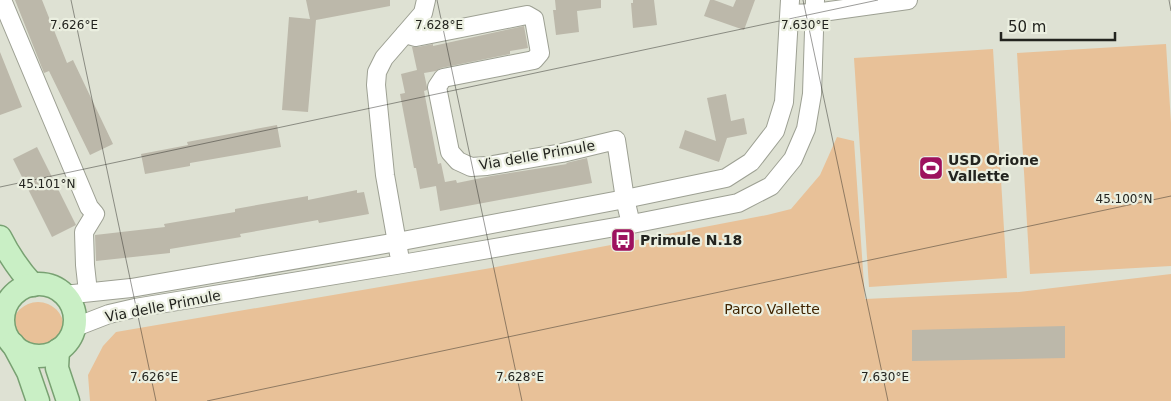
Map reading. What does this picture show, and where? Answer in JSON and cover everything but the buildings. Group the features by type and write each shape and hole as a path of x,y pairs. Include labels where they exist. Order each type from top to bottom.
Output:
{"main road":[{"path":"0,237 16,265 33,285"},
{"path":"13,344 22,351 32,355 44,355 64,346 73,328 74,313 69,301 61,292 41,284 26,286 16,292 2,308 6,335 28,372 38,401"},
{"path":"58,350 57,368 68,401"}],"street":[{"path":"2,0 88,207 95,214 84,232 88,292"},
{"path":"402,264 386,174 376,85 377,72 384,58 423,13 426,0"},
{"path":"790,7 908,0"},
{"name":"Via delle Primule","path":"64,295 131,288 397,242 726,178 751,162 774,131 784,102 790,7"},
{"name":"Via delle Primule","path":"73,328 109,314 135,308 402,264 631,224 738,203 771,186 793,159 806,129 812,94 815,7"},
{"name":"Via delle Primule","path":"405,34 416,37 527,15 534,19 540,53 534,60 443,78 437,87 450,152 458,161 471,167 487,166 562,153 616,140 625,199"},
{"path":"625,199 631,224"}],"green space":[{"path":"1166,44 1171,123 1171,266 1030,274 1017,53"},
{"name":"USD Orione Vallette","path":"993,49 1007,278 869,287 854,58"},
{"name":"Parco Vallette","path":"837,137 854,141 865,299 1019,292 1171,274 1171,401 90,401 88,375 103,346 116,332 491,268 791,209 820,175"},
{"path":"38,302 52,306 60,314 64,328 60,342 52,350 38,354 24,350 16,342 12,328 16,314 24,306"}],"place":[{"name":"USD Orione Vallette","path":"931,168"},
{"name":"Primule N.18","path":"623,240"}]}
